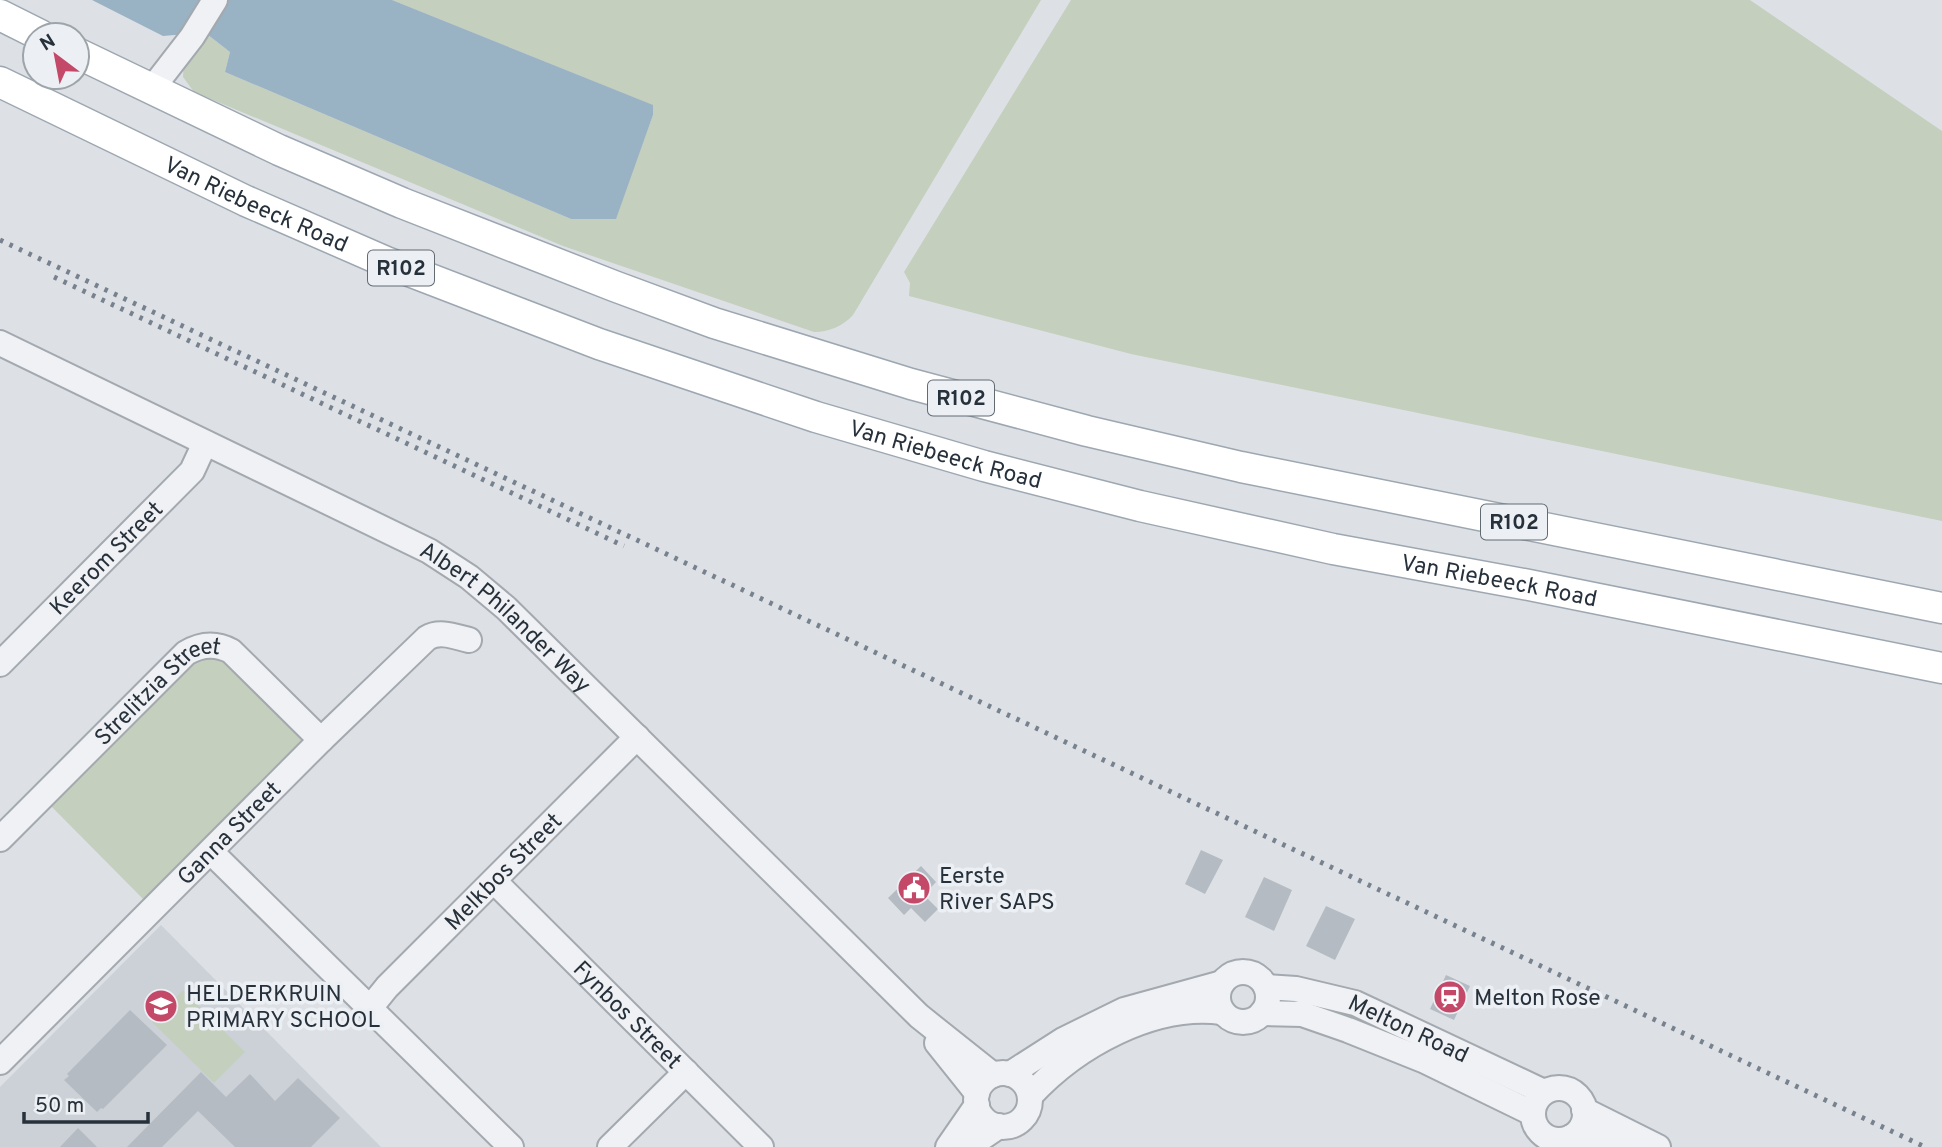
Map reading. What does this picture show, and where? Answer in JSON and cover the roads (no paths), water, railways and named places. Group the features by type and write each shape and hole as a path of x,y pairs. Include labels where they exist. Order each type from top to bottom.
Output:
{"main road":[{"path":"0,15 21,26"},
{"name":"R102","path":"91,60 279,150 402,203 714,323 911,384 1087,431 1241,467 1942,608"},
{"name":"Van Riebeeck Road","path":"0,82 246,201 386,262 611,349 816,418 1140,506 1269,535 1942,668"}],"street":[{"path":"151,90 192,37 215,0"},
{"name":"Albert Philander Way","path":"0,343 418,545 451,564 506,608 989,1087"},
{"name":"Keerom Street","path":"5,650 192,471 205,443"},
{"name":"Ganna Street","path":"0,1062 321,740 432,635 441,634 470,640"},
{"name":"Strelitzia Street","path":"0,839 187,653 202,646 217,646 231,651 321,740"},
{"name":"Melkbos Street","path":"370,1008 387,987 637,737"},
{"path":"211,852 511,1147"},
{"name":"Fynbos Street","path":"494,881 761,1147"},
{"path":"1241,972 1256,976 1266,987 1267,1005 1262,1013 1250,1021 1235,1021 1223,1012 1217,998 1222,983 1227,977 1241,972"},
{"path":"948,1147 989,1087 1063,1040 1124,1010 1222,983"},
{"name":"Melton Road","path":"1266,987 1296,989 1355,1003 1538,1102"},
{"path":"1030,1096 1050,1075 1113,1034 1170,1015 1197,1010 1223,1012"},
{"name":"Melton Road","path":"1262,1013 1302,1014 1538,1102"},
{"path":"610,1147 686,1072"},
{"path":"1023,1082 1030,1096 1029,1107 1020,1121 999,1126 985,1119 989,1087 1023,1082"},
{"path":"1571,1137 1582,1126 1584,1110 1579,1098 1571,1091 1555,1088 1538,1102 1534,1124 1545,1136 1555,1140 1591,1137 1638,1147"},
{"path":"1584,1110 1658,1147"},
{"path":"968,1147 999,1126"}],"water":[{"path":"92,0 206,0 186,34 163,36"},
{"path":"222,0 392,0 653,105 653,115 616,219 571,219 225,72 230,52 203,31"}],"railway":[{"path":"0,240 1925,1147"},
{"path":"54,277 624,546"}],"place":[{"name":"Eerste River SAPS","path":"914,888"},
{"name":"Melton Rose","path":"1450,997"},
{"name":"HELDERKRUIN PRIMARY SCHOOL","path":"161,1006"}]}
